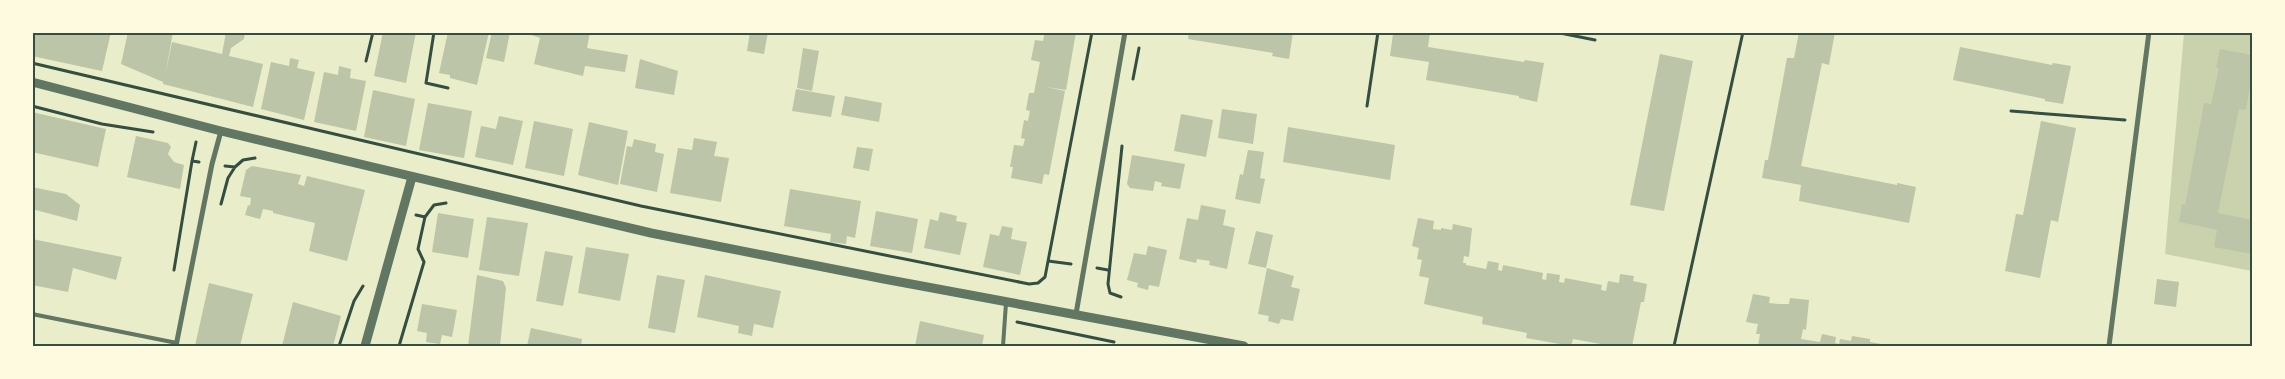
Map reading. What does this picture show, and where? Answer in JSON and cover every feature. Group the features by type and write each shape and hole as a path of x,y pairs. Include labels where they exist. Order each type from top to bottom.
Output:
{"street":[{"path":"1076,314 1125,32"},
{"path":"2108,346 2149,32"},
{"path":"32,82 221,131 651,233 884,279 1006,300 1244,346"},
{"path":"177,345 212,164 221,131"},
{"path":"365,346 412,177"}],"lane":[{"path":"1002,346 1006,300"},
{"path":"32,314 177,345"}],"path":[{"path":"366,62 372,32"},
{"path":"434,32 426,83 448,88"},
{"path":"32,63 641,206 1029,284 1038,283 1044,277 1092,32"},
{"path":"1367,106 1378,32"},
{"path":"1556,32 1596,40"},
{"path":"1674,346 1743,32"},
{"path":"1132,84 1140,41"},
{"path":"2010,111 2137,121"},
{"path":"1121,297 1110,293 1108,284 1122,142"},
{"path":"174,274 192,161"}],"green space":[{"path":"2184,33 2252,33 2252,271 2165,254"}],"building":[{"path":"32,32 111,32 102,71 32,56"},
{"path":"128,32 173,32 165,76 172,42 222,54 226,32 245,32 244,39 231,48 229,56 263,64 253,107 163,84 163,82 121,64"},
{"path":"383,32 416,32 406,83 374,76"},
{"path":"448,32 489,32 477,85 439,73"},
{"path":"492,32 510,32 504,62 486,58"},
{"path":"523,32 590,32 587,48 628,55 625,72 585,66 583,76 534,64 540,38"},
{"path":"750,32 768,32 764,54 747,51"},
{"path":"1045,32 1076,32 1066,90 1046,87 1065,91 1049,175 1044,174 1042,184 1011,178 1013,167 1010,167 1014,145 1023,146 1025,139 1021,138 1024,120 1028,121 1030,111 1026,110 1029,93 1034,93 1040,62 1031,60 1035,40 1043,41"},
{"path":"1189,32 1293,32 1289,59 1272,56 1273,53 1188,39"},
{"path":"1397,32 1430,32 1428,47 1524,62 1525,60 1544,63 1537,102 1519,98 1519,96 1426,80 1429,62 1390,56 1393,34 1397,35"},
{"path":"1799,32 1835,32 1829,65 1822,63 1801,166 1916,187 1909,223 1799,201 1801,185 1762,178 1765,160 1768,160 1787,58 1794,58"},
{"path":"1960,47 2052,65 2053,63 2071,66 2063,104 1953,80"},
{"path":"803,48 819,51 812,91 797,88"},
{"path":"2220,49 2252,55 2252,74 2246,110 2239,109 2218,213 2252,220 2252,254 2214,247 2217,230 2179,222 2182,204 2185,205 2204,103 2211,104 2219,68 2216,68"},
{"path":"1660,54 1693,61 1664,211 1630,205"},
{"path":"290,58 299,60 297,68 315,72 304,120 261,109 271,62 289,66"},
{"path":"640,59 678,71 674,95 635,88"},
{"path":"339,66 351,69 350,78 366,81 356,131 314,122 324,72 338,75"},
{"path":"796,89 835,96 831,117 792,111"},
{"path":"373,90 415,99 406,146 364,137"},
{"path":"845,96 882,103 879,122 841,115"},
{"path":"428,103 472,111 464,158 419,150"},
{"path":"1222,109 1257,114 1253,144 1218,138"},
{"path":"32,112 106,129 98,167 32,152"},
{"path":"1181,114 1213,120 1206,157 1174,151"},
{"path":"499,116 523,121 513,165 475,157 481,126 496,129"},
{"path":"534,121 573,129 564,176 525,168"},
{"path":"2041,121 2076,128 2058,222 2051,220 2040,278 2005,271 2016,214 2023,215"},
{"path":"589,122 628,131 618,185 578,175"},
{"path":"1288,127 1395,145 1390,180 1283,162"},
{"path":"136,136 168,143 171,147 168,154 174,162 184,165 180,189 127,177"},
{"path":"694,138 717,142 714,156 729,158 721,202 670,193 678,148 692,150"},
{"path":"634,139 656,144 655,152 664,154 657,192 620,184 627,146 632,147"},
{"path":"857,147 873,149 869,171 853,168"},
{"path":"1248,150 1264,152 1260,178 1265,179 1260,204 1235,199 1240,174 1243,175"},
{"path":"1132,155 1185,164 1180,189 1161,186 1162,183 1155,181 1153,191 1130,188 1127,184"},
{"path":"252,166 301,175 298,184 304,186 307,176 365,190 347,261 309,251 315,223 263,209 260,219 245,215 248,205 250,206 251,198 240,196 246,170"},
{"path":"32,187 66,194 80,205 77,221 32,209"},
{"path":"790,189 861,201 855,238 847,236 846,244 830,242 831,234 784,226"},
{"path":"1201,205 1226,210 1223,225 1235,228 1227,269 1209,265 1210,261 1197,259 1196,263 1179,259 1187,218 1198,220"},
{"path":"876,211 918,219 912,253 870,246"},
{"path":"940,212 957,216 956,221 967,223 960,255 924,248 930,219 938,221"},
{"path":"438,213 474,219 468,258 432,252"},
{"path":"487,217 528,223 519,276 479,270"},
{"path":"1418,218 1434,221 1433,229 1452,230 1453,224 1472,228 1469,257 1464,256 1463,263 1466,263 1466,265 1486,269 1488,261 1499,263 1498,270 1502,271 1503,265 1543,273 1542,279 1546,280 1547,273 1560,275 1559,282 1564,283 1565,278 1602,285 1601,290 1606,291 1608,281 1619,283 1620,274 1634,276 1633,281 1647,284 1644,302 1641,302 1632,346 1612,346 1573,339 1571,346 1526,338 1527,333 1482,324 1483,317 1424,304 1429,278 1419,276 1422,260 1417,259 1419,248 1412,246"},
{"path":"1002,226 1013,228 1011,239 1027,242 1020,275 983,267 990,234 999,236"},
{"path":"1256,231 1273,235 1266,268 1248,264"},
{"path":"32,239 122,257 116,280 73,268 68,292 32,285"},
{"path":"1148,246 1167,250 1159,287 1149,285 1148,290 1137,287 1138,283 1127,280 1134,253 1146,255"},
{"path":"586,247 629,254 620,301 578,293"},
{"path":"545,251 573,256 563,306 536,301"},
{"path":"1267,268 1294,276 1291,287 1300,289 1293,321 1281,319 1279,324 1268,321 1269,316 1258,314"},
{"path":"477,275 503,281 506,288 500,346 468,346"},
{"path":"657,275 685,280 675,333 648,328"},
{"path":"705,275 781,291 773,328 754,324 752,336 738,333 739,326 697,317"},
{"path":"2157,279 2179,282 2176,307 2154,304"},
{"path":"209,283 253,294 240,346 195,346"},
{"path":"1753,294 1770,297 1769,303 1789,304 1790,298 1809,300 1806,330 1803,329 1801,339 1820,342 1822,334 1836,337 1835,343 1839,344 1840,339 1851,341 1852,336 1870,339 1870,342 1881,344 1880,346 1758,346 1760,334 1756,334 1758,324 1746,322"},
{"path":"293,302 341,316 333,346 282,346"},
{"path":"422,304 457,310 452,337 442,335 440,344 426,342 427,333 417,331"},
{"path":"920,321 984,335 982,346 915,346"},
{"path":"531,328 582,339 581,346 527,346"}]}
